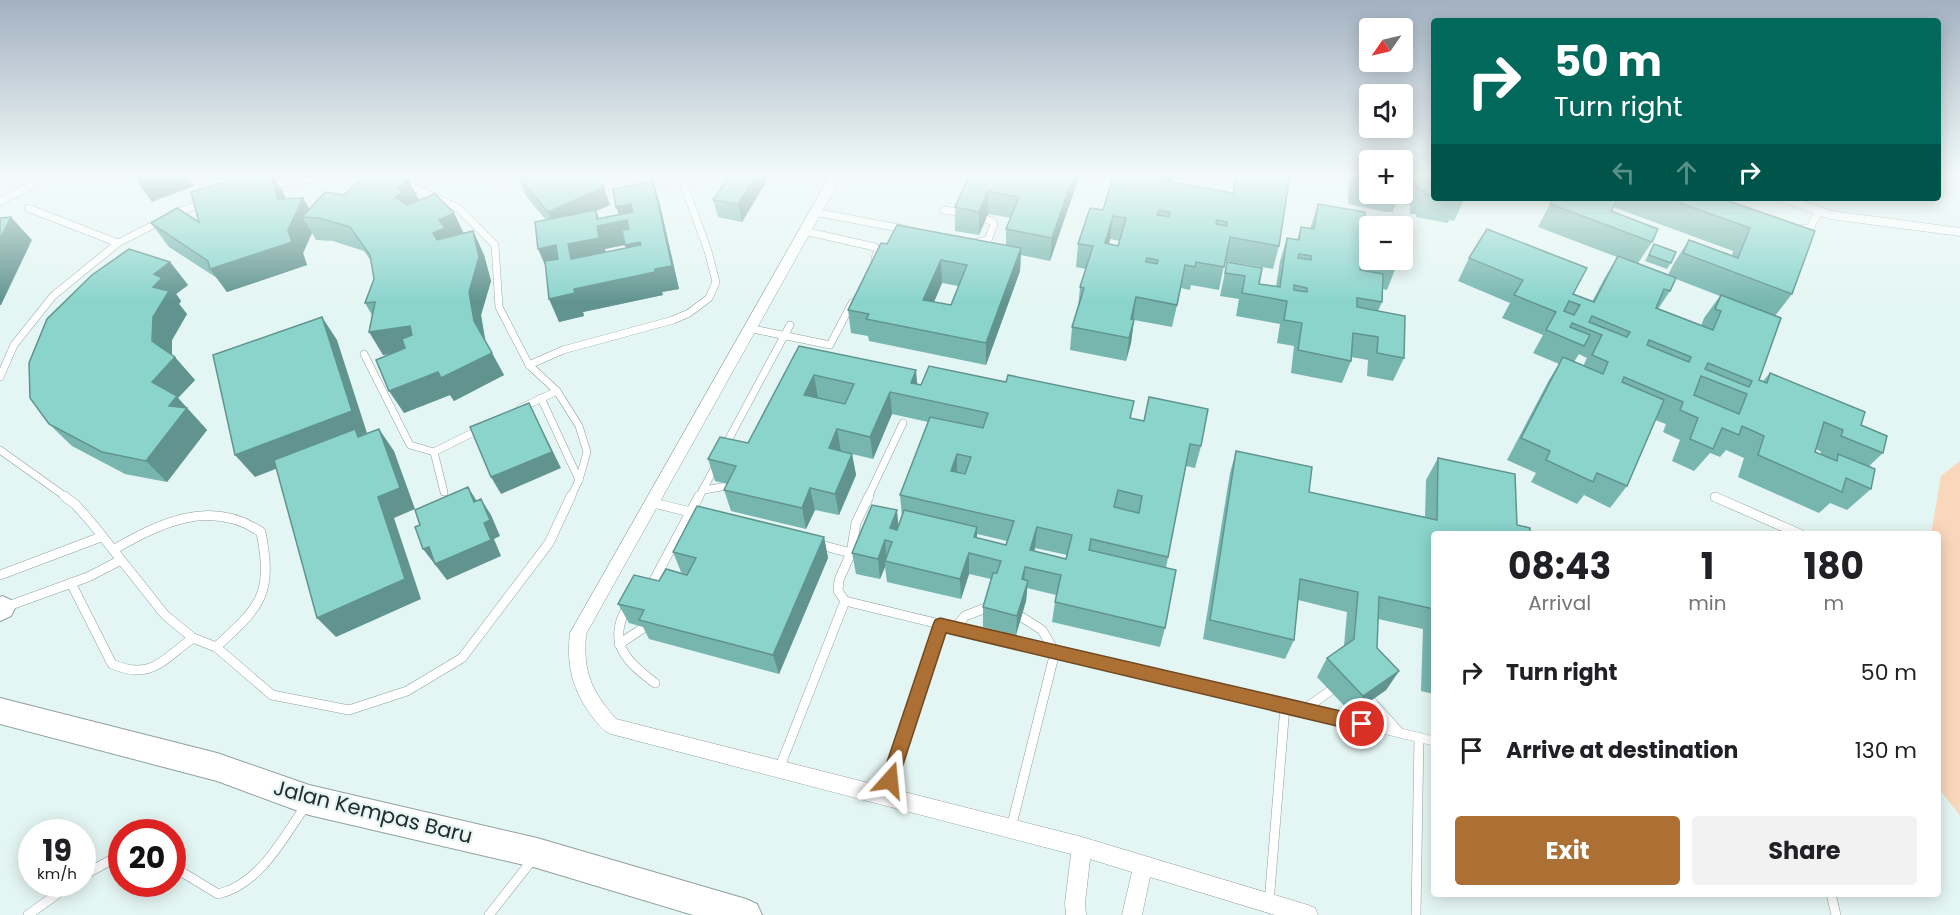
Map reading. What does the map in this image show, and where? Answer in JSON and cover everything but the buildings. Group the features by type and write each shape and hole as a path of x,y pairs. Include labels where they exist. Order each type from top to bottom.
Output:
{"main road":[{"name":"Jalan Kempas Baru","path":"0,711 217,767 309,800 537,853 746,915"}],"street":[{"path":"812,217 578,633 575,656 581,683 589,701 611,726 1082,847 1308,915"},
{"path":"1843,217 1960,232"},
{"path":"1073,911 1082,847"},
{"path":"1132,915 1143,867"}],"lane":[{"path":"50,217 118,243"},
{"path":"0,377 14,345 53,296 118,243 169,217"},
{"path":"0,450 75,504 112,550 135,574 165,615 193,638 216,647 272,695 349,710 407,691 462,658 549,543 579,480 587,452 579,426 557,391 529,365 499,307 495,245 467,217"},
{"path":"529,365 562,350 673,320 689,313 709,298 716,282 696,217"},
{"path":"835,217 910,230"},
{"path":"1802,228 1810,228 1816,217"},
{"path":"971,241 986,242 988,240 994,225 986,219"},
{"path":"804,231 835,242 875,247 878,251 873,262"},
{"path":"748,327 830,345 857,293"},
{"path":"655,682 623,656 617,636 622,613 635,596 654,580 790,325"},
{"path":"364,354 410,445 434,452 488,425"},
{"path":"509,414 557,391"},
{"path":"541,398 579,480"},
{"path":"903,423 856,523 851,553 839,580 838,591 845,602 1431,740"},
{"path":"730,435 737,441"},
{"path":"434,452 444,492"},
{"path":"704,490 732,485"},
{"path":"1715,497 1793,531"},
{"path":"652,503 702,515"},
{"path":"112,550 162,524 190,518 240,519 261,532 266,561 266,590 261,604 216,647"},
{"path":"0,575 101,537"},
{"path":"805,541 851,553"},
{"path":"1,609 71,583 121,560"},
{"path":"654,580 660,592"},
{"path":"71,583 112,664 139,672 150,669 193,638"},
{"path":"779,768 845,602"},
{"path":"956,628 965,616 988,607"},
{"path":"1011,829 1055,652 1050,638 1038,626 1020,616"},
{"path":"884,796 940,625"},
{"path":"619,644 645,627"},
{"path":"1303,710 1330,691"},
{"path":"1371,701 1401,733"},
{"path":"1269,905 1285,706"},
{"path":"1416,915 1419,737"},
{"path":"186,875 218,894 235,890 256,874 309,800"},
{"path":"489,915 537,853"},
{"path":"28,915 53,897"},
{"path":"1832,897 1836,915"}],"shaded area":[{"path":"1960,461 1960,816 1941,791 1941,531 1932,531 1941,476"}],"route":[{"path":"890,780 940,625 1362,724"}]}
